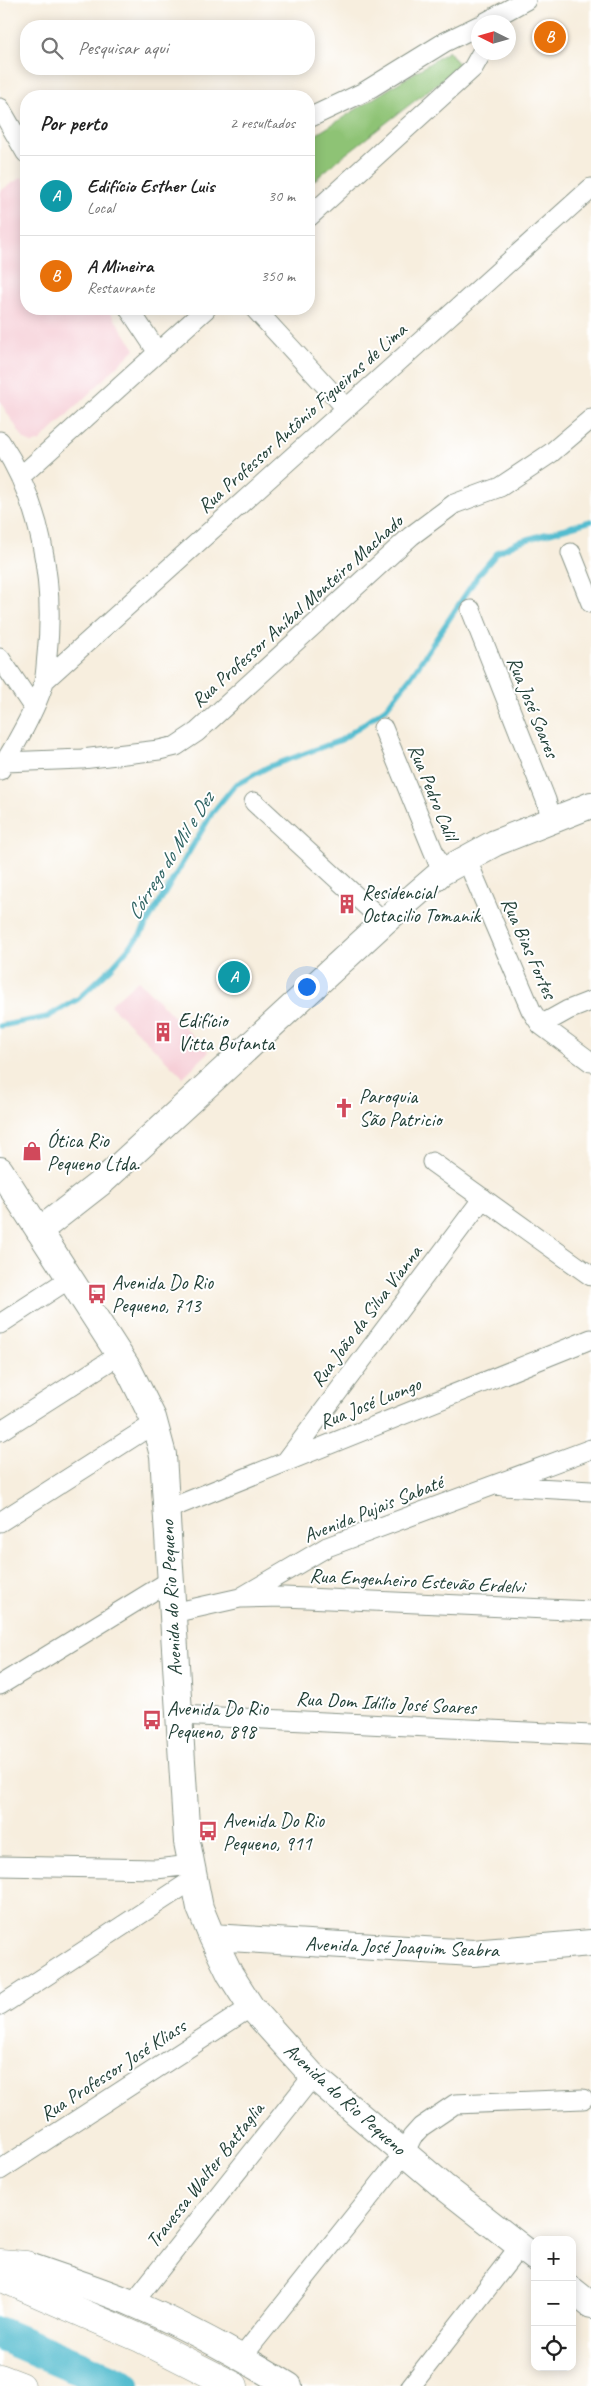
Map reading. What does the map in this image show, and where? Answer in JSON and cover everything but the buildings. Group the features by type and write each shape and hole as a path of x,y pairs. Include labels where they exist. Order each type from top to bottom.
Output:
{"highway":[{"path":"0,2277 142,2339 234,2386"},
{"path":"0,2378 21,2386"}],"main road":[{"path":"39,1231 103,1181 384,922 442,872 495,843 591,805"},
{"name":"Avenida do Rio Pequeno","path":"0,1170 119,1355 138,1387 155,1423 163,1455 185,1830 200,1908 230,1974 251,2008 314,2076 404,2154 528,2252"},
{"name":"Avenida José Joaquim Seabra","path":"212,1937 473,1954 591,1943"},
{"path":"13,2264 133,2303 242,2357 289,2386"},
{"path":"576,2293 591,2305"}],"street":[{"path":"507,15 526,0"},
{"path":"315,115 364,92 445,42 471,29"},
{"path":"315,212 472,68 477,60"},
{"path":"0,108 20,143"},
{"name":"Rua Professor Antônio Figueiras de Lima","path":"44,681 591,188"},
{"path":"133,315 157,351"},
{"path":"20,477 199,315"},
{"path":"261,315 346,408"},
{"name":"Rua Professor Aníbal Monteiro Machado","path":"3,766 82,759 159,750 176,746 197,732 411,536 454,504 500,487 551,453 591,419"},
{"path":"0,441 20,477 28,497 44,556 49,636 44,681 3,766"},
{"path":"570,553 591,603"},
{"name":"Rua José Soares","path":"471,610 546,800 552,821"},
{"path":"0,658 33,707"},
{"name":"Rua Pedro Calil","path":"383,728 442,872"},
{"path":"254,802 384,922"},
{"name":"Rua Bias Fortes","path":"466,858 522,994 541,1025 591,1062"},
{"path":"541,1025 568,1010 591,1001"},
{"path":"432,1162 591,1276"},
{"name":"Rua João da Silva Vianna","path":"287,1461 482,1198"},
{"path":"0,1324 69,1279"},
{"name":"Rua José Luongo","path":"166,1510 591,1339"},
{"path":"0,1431 119,1355"},
{"path":"0,1522 155,1423"},
{"name":"Avenida Pujais Sabaté","path":"173,1613 240,1598 327,1547 496,1486 591,1449"},
{"path":"496,1486 591,1491"},
{"path":"0,1685 171,1580"},
{"name":"Rua Engenheiro Estevão Erdelvi","path":"240,1598 284,1597 591,1611"},
{"name":"Rua Dom Idílio José Soares","path":"179,1715 591,1735"},
{"path":"0,1866 156,1869 192,1872"},
{"path":"0,2006 192,1872"},
{"name":"Rua Professor José Kliass","path":"0,2170 251,2008"},
{"name":"Travessa Walter Battaglia","path":"133,2303 314,2076"},
{"path":"242,2357 404,2154 412,2137 421,2127 455,2104 583,2100"},
{"path":"411,2386 528,2252"}],"shaded area":[{"path":"20,178 20,315 112,315 135,349 40,441 32,444 24,439 0,402 0,191"},
{"path":"138,980 209,1052 183,1077 110,1005"}],"green space":[{"path":"449,51 460,66 315,180 315,135"}],"waterway":[{"name":"Córrego do Mil e Dez","path":"0,1026 47,1017 78,999 111,968 140,935 212,813 235,785 268,767 341,740 386,708 410,678 479,574 498,552 518,542 591,521"},
{"path":"0,2334 123,2386"}],"place":[{"name":"A Mineira","path":"550,37"},
{"name":"Residencial Octacilio Tomanik","path":"347,904"},
{"name":"Edifício Esther Luis","path":"234,977"},
{"name":"Edifício Vitta Butanta","path":"163,1032"},
{"name":"Paroquia São Patricio","path":"344,1108"},
{"name":"Ótica Rio Pequeno Ltda.","path":"32,1151"},
{"name":"Avenida Do Rio Pequeno, 713","path":"97,1294"},
{"name":"Avenida Do Rio Pequeno, 898","path":"152,1720"},
{"name":"Avenida Do Rio Pequeno, 911","path":"208,1831"}]}
